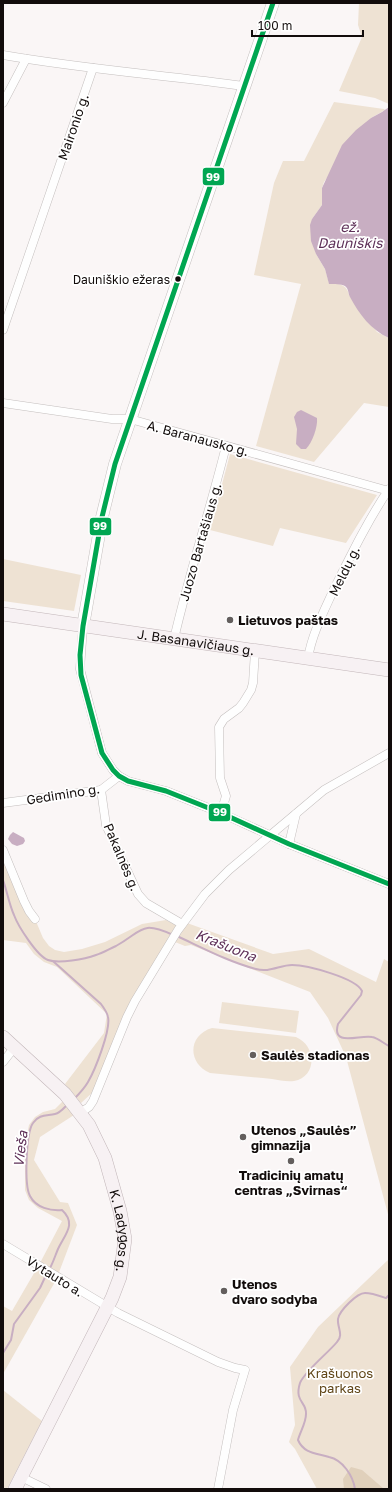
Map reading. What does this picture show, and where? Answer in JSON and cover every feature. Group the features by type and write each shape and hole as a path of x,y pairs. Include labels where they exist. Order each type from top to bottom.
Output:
{"main road":[{"name":"J. Basanavičiaus g.","path":"3,614 389,670"},
{"name":"K. Ladygos g.","path":"3,1037 65,1094 88,1125 105,1158 123,1224 125,1239 120,1277 107,1308 15,1489"}],"street":[{"path":"273,3 115,464 102,517 83,626 80,655 81,675 102,753 106,761 119,776 128,781 166,792 221,813 270,836 389,884"},
{"path":"3,55 93,68 244,86"},
{"path":"3,103 26,59"},
{"name":"Maironio g.","path":"3,330 93,68"},
{"name":"A. Baranausko g.","path":"3,404 112,419 130,419 389,490"},
{"name":"Juozo Bartašiaus g.","path":"174,639 226,446"},
{"name":"Meldų g.","path":"308,658 324,612 347,563 389,490"},
{"path":"221,813 226,796 220,778 219,727 224,719 243,703 251,690 254,676 255,651"},
{"path":"78,1111 88,1107 93,1101 129,1013 180,927 205,894 229,870 324,790 389,753"},
{"name":"Gedimino g.","path":"3,803 101,790 119,776"},
{"name":"Pakalnės g.","path":"101,790 106,825 138,894 146,904 180,927"},
{"path":"289,844 296,814"},
{"path":"3,850 24,901 35,919"},
{"path":"3,1062 14,1048"},
{"name":"Vytauto a.","path":"3,1244 107,1308 218,1362 245,1370 233,1410 218,1489"},
{"path":"21,1477 46,1489"}],"green space":[{"path":"359,3 389,3 389,104 375,98 339,91 362,37 358,25"},
{"path":"334,102 385,110 371,118 324,182 322,188 322,205 312,219 316,254 325,269 329,283 339,284 344,287 377,332 389,338 389,407 364,403 314,462 256,446 301,284 254,275 274,183 283,161 304,161"},
{"path":"230,454 377,495 346,543 280,528 273,546 210,530"},
{"path":"3,559 81,575 74,611 3,601"},
{"path":"3,853 43,938 49,946 55,950 64,952 82,949 105,942 142,924 166,920 177,926 93,1092 81,1103 65,1084 104,1033 107,1014 57,967 44,962 34,954 26,943 3,940"},
{"path":"187,923 273,954 309,949 376,982 384,959 389,962 389,1218 346,1057 328,1018 310,992 191,945 185,946 175,942"},
{"path":"222,1002 299,1011 296,1033 219,1023"},
{"name":"Saulės stadionas","path":"212,1028 296,1037 303,1041 308,1047 312,1061 310,1068 307,1074 294,1081 210,1073 197,1063 193,1049 198,1037"},
{"path":"63,1101 74,1115 40,1137 34,1160 60,1202 68,1203 77,1225 58,1275 40,1263 62,1221 38,1208 29,1200 25,1190 25,1145 29,1125 35,1117 43,1112 55,1109"},
{"name":"Krašuonos parkas","path":"389,1259 389,1489 317,1489 295,1449 289,1442 295,1425 290,1367 318,1327"},
{"path":"37,1268 56,1280 3,1374 3,1306 12,1311"},
{"path":"3,1390 42,1421 7,1489 3,1489"}],"shaded area":[{"path":"351,1467 362,1470 384,1489 344,1489 343,1479"}],"water":[{"name":"ež. Dauniškis","path":"389,107 389,338 377,331 366,321 349,296 345,286 339,284 329,284 325,269 316,254 311,241 310,225 312,219 322,205 322,188 342,145 356,130 371,118"},
{"path":"301,410 317,418 317,426 314,435 306,449 301,449 296,444 297,429 294,417 297,412"},
{"path":"13,832 24,838 25,841 23,844 17,846 12,844 8,839"}],"waterway":[{"name":"Krašuona","path":"3,880 12,911 19,926 33,947 48,960 65,961 96,955 125,941 142,929 154,928 173,935"},
{"name":"Krašuona","path":"177,936 226,959 256,969 265,970 288,965 308,967 351,981 362,991 361,995 338,1024 337,1031 339,1036 343,1038 372,1037 389,1046"},
{"name":"Vieša","path":"54,962 101,1004 108,1017 107,1031 102,1050 86,1085 74,1099"},
{"name":"Vieša","path":"49,1270 66,1234 69,1220 62,1210 44,1208 36,1203 30,1196 26,1171 27,1148 31,1129 35,1120 40,1117 57,1113 67,1105"},
{"name":"Vieša","path":"3,1353 11,1340 14,1324 40,1288 47,1273"},
{"name":"Krašuona","path":"355,1489 350,1474 339,1461 307,1450 298,1440 306,1414 305,1407 299,1394 300,1383 306,1373 339,1339 340,1334 338,1319 349,1303 365,1293 386,1298 389,1295"}],"transit line":[{"name":"99","path":"273,3 115,464 102,517 83,626 80,655 81,675 102,753 113,770 119,776 128,781 166,791 221,813 289,844 389,884"}],"place":[{"name":"Dauniškio ežeras","path":"178,279"},
{"name":"Lietuvos paštas","path":"230,620"},
{"name":"Saulės stadionas","path":"253,1055"},
{"name":"Utenos „Saulės” gimnazija","path":"243,1137"},
{"name":"Tradicinių amatų centras „Svirnas“","path":"291,1161"},
{"name":"Utenos dvaro sodyba","path":"224,1291"}]}
